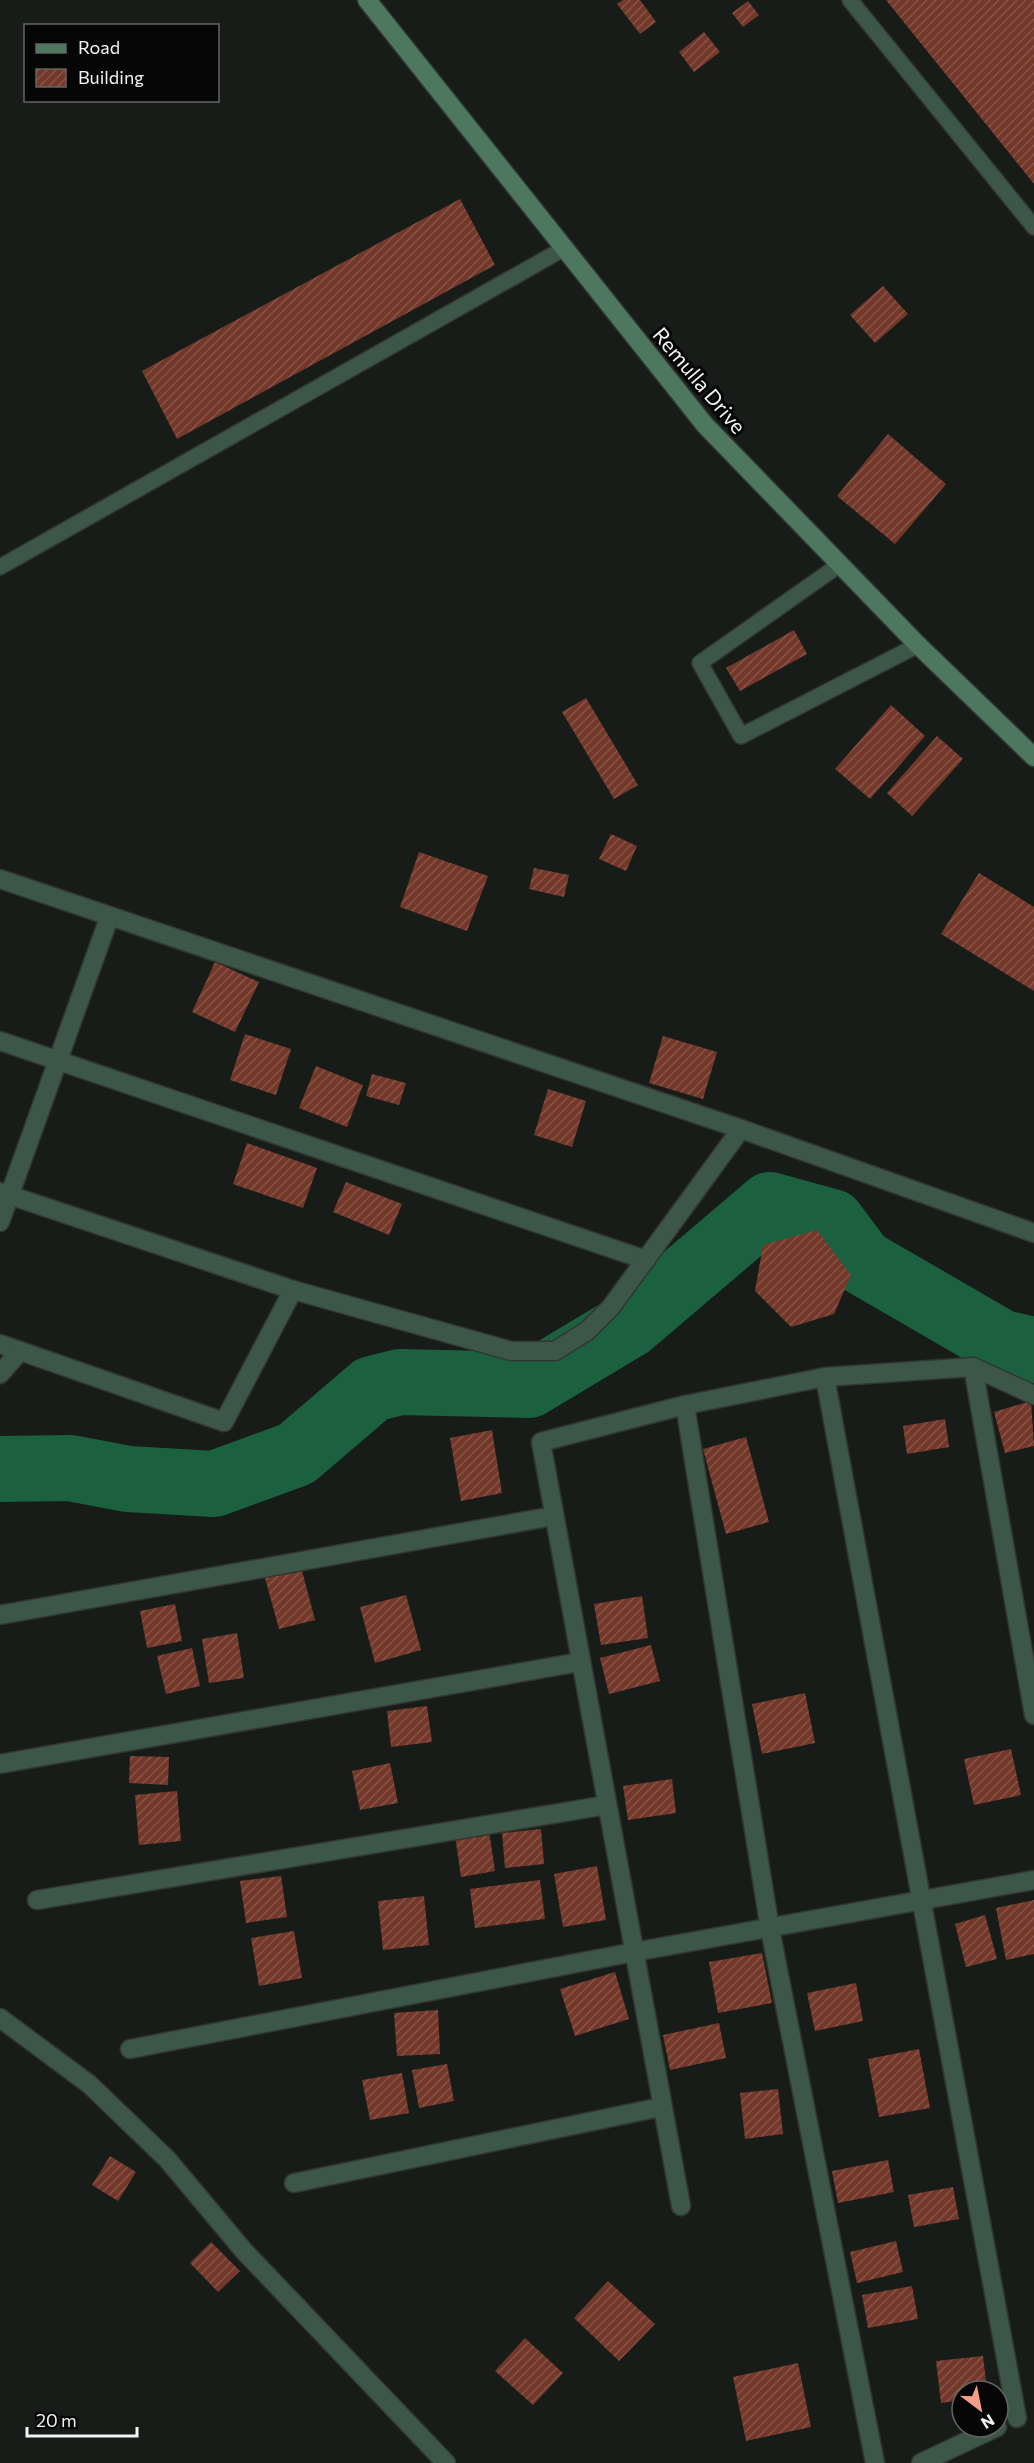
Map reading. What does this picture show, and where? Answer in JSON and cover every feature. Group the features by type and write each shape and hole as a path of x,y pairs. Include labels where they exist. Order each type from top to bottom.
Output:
{"main road":[{"name":"Remulla Drive","path":"367,0 705,425 918,645 1034,757"}],"street":[{"path":"0,879 109,918 741,1129 1034,1233"},
{"path":"0,1222 5,1194 58,1061 109,918"},
{"path":"0,1041 646,1260"},
{"path":"5,1194 293,1290 511,1351 555,1351 587,1331 611,1307 741,1129"},
{"path":"0,1344 224,1422 293,1290"},
{"path":"0,1374 20,1351"},
{"path":"973,1367 1034,1715"},
{"path":"681,2206 661,2107 541,1442 686,1406 825,1377 973,1367 1034,1395"},
{"path":"825,1377 920,1902 1025,2415 1010,2421"},
{"path":"686,1406 771,1929 875,2463"},
{"path":"0,1615 554,1515"},
{"path":"0,1764 580,1662"},
{"path":"37,1900 607,1805"},
{"path":"130,2049 634,1952 1034,1880"},
{"path":"0,2018 89,2084 167,2159 244,2251 446,2463"},
{"path":"294,2183 661,2107"},
{"path":"921,2463 972,2439"}],"lane":[{"path":"850,0 1034,227"},
{"path":"0,567 563,249"},
{"path":"839,565 699,663 741,736 918,645"}],"building":[{"path":"623,0 640,0 656,22 640,34 617,4"},
{"path":"886,0 1034,0 1034,184"},
{"path":"748,1 759,15 743,27 732,13"},
{"path":"704,32 720,52 694,72 679,52"},
{"path":"460,199 495,265 177,439 142,371"},
{"path":"883,286 908,314 875,343 850,315"},
{"path":"888,434 946,484 895,544 837,496"},
{"path":"794,630 807,654 740,691 726,668"},
{"path":"586,698 638,785 614,799 562,712"},
{"path":"891,705 925,736 870,799 835,769"},
{"path":"937,736 963,759 912,816 887,793"},
{"path":"611,834 637,846 626,871 599,859"},
{"path":"419,852 488,876 467,931 400,907"},
{"path":"534,868 569,875 564,897 529,889"},
{"path":"979,873 1034,907 1034,991 941,934"},
{"path":"215,962 259,982 235,1032 192,1012"},
{"path":"245,1034 291,1049 276,1095 230,1080"},
{"path":"663,1036 717,1052 703,1099 649,1083"},
{"path":"316,1066 363,1085 347,1127 299,1108"},
{"path":"372,1074 406,1083 399,1105 366,1096"},
{"path":"548,1089 586,1101 572,1147 534,1135"},
{"path":"247,1143 317,1168 303,1208 233,1184"},
{"path":"346,1182 402,1204 389,1235 333,1212"},
{"path":"817,1230 851,1275 834,1314 791,1327 755,1291 763,1245"},
{"path":"1031,1401 1034,1446 1005,1453 994,1412"},
{"path":"945,1419 949,1447 907,1454 903,1426"},
{"path":"492,1430 502,1493 461,1501 450,1438"},
{"path":"746,1437 769,1522 726,1534 703,1449"},
{"path":"301,1567 315,1620 279,1629 265,1578"},
{"path":"406,1595 421,1650 375,1663 360,1607"},
{"path":"642,1596 648,1638 601,1645 594,1604"},
{"path":"175,1604 182,1641 147,1648 140,1611"},
{"path":"237,1633 244,1678 209,1683 202,1639"},
{"path":"651,1645 660,1681 609,1694 600,1658"},
{"path":"192,1648 200,1686 166,1694 157,1656"},
{"path":"805,1693 815,1743 762,1754 752,1704"},
{"path":"427,1706 432,1742 391,1747 387,1711"},
{"path":"1011,1749 1021,1795 974,1805 964,1759"},
{"path":"130,1756 169,1757 168,1785 129,1783"},
{"path":"390,1763 398,1803 360,1810 352,1771"},
{"path":"672,1779 676,1813 628,1820 623,1786"},
{"path":"177,1791 181,1841 139,1845 135,1795"},
{"path":"541,1829 544,1864 505,1868 502,1833"},
{"path":"489,1831 495,1871 461,1877 455,1836"},
{"path":"597,1866 606,1920 563,1927 554,1874"},
{"path":"281,1876 287,1917 246,1923 240,1881"},
{"path":"540,1880 545,1919 475,1928 470,1889"},
{"path":"424,1896 429,1945 383,1950 378,1901"},
{"path":"1034,1900 1034,1954 1006,1960 996,1908"},
{"path":"985,1915 997,1959 966,1967 955,1924"},
{"path":"294,1931 302,1978 259,1986 251,1938"},
{"path":"762,1953 772,2003 718,2013 709,1962"},
{"path":"615,1972 629,2019 575,2036 560,1989"},
{"path":"856,1983 863,2021 815,2031 807,1993"},
{"path":"438,2010 440,2054 397,2056 394,2013"},
{"path":"719,2023 726,2058 670,2070 663,2035"},
{"path":"919,2049 930,2108 879,2117 868,2059"},
{"path":"447,2064 454,2101 419,2108 412,2070"},
{"path":"402,2073 409,2113 370,2120 362,2080"},
{"path":"778,2089 783,2134 745,2139 740,2093"},
{"path":"110,2156 136,2172 118,2201 92,2185"},
{"path":"888,2160 894,2192 838,2203 832,2171"},
{"path":"953,2187 959,2219 914,2227 908,2195"},
{"path":"896,2241 903,2272 857,2283 850,2252"},
{"path":"211,2242 240,2271 218,2292 190,2263"},
{"path":"608,2281 655,2324 619,2361 574,2318"},
{"path":"912,2286 918,2319 868,2328 862,2295"},
{"path":"525,2338 563,2373 533,2405 495,2371"},
{"path":"983,2356 986,2379 950,2379 950,2402 941,2403 936,2361"},
{"path":"798,2363 811,2427 746,2441 733,2377"}],"waterway":[{"path":"0,1469 70,1468 128,1479 214,1484 296,1454 372,1389 400,1382 529,1385 629,1325 770,1205 832,1222 862,1262 1002,1343 1034,1350"}]}
